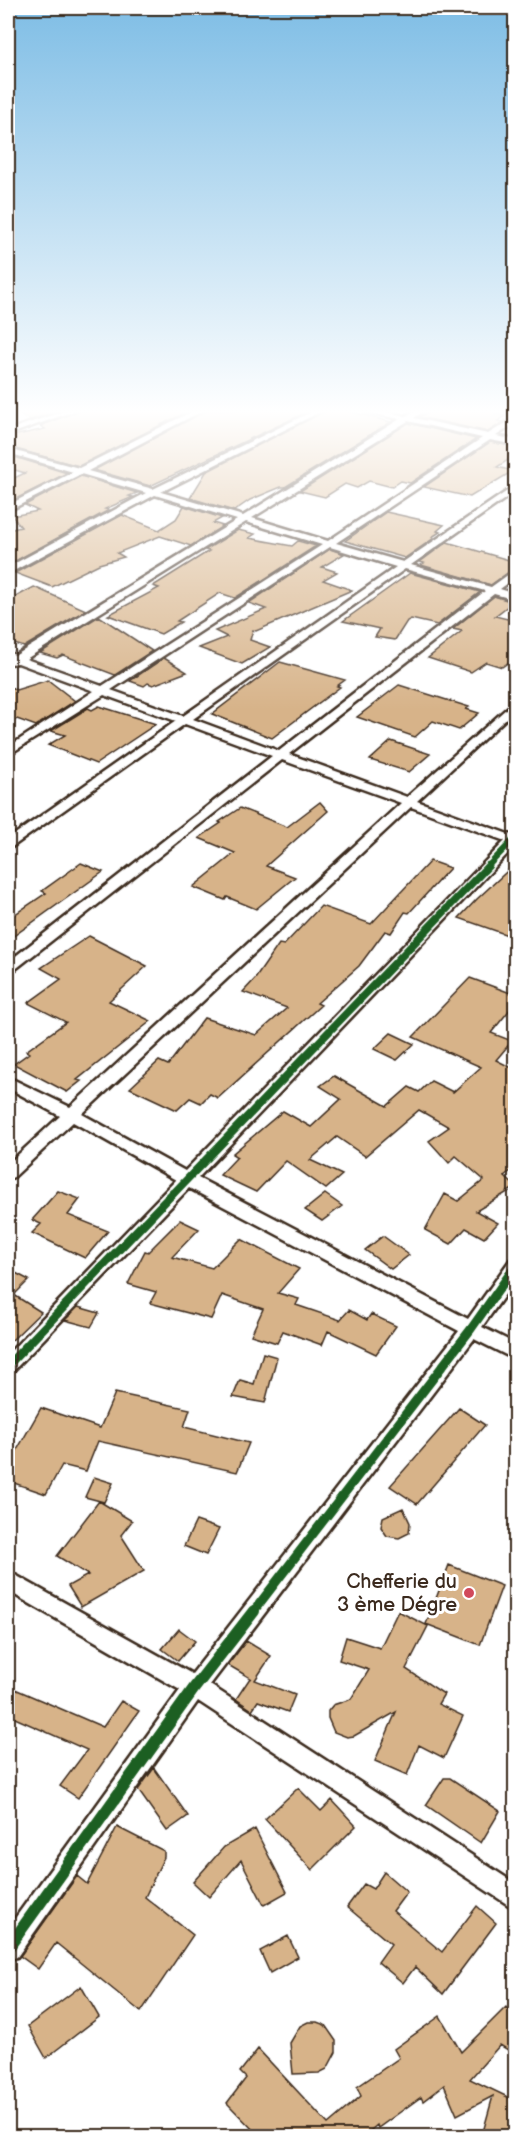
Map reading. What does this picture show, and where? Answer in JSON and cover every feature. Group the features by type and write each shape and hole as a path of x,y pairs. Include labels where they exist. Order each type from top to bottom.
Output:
{"street":[{"path":"8,572 121,510"},
{"path":"217,510 403,566 516,597"},
{"path":"11,660 256,510"},
{"path":"8,752 380,510"},
{"path":"8,844 482,510"},
{"path":"8,968 516,572"},
{"path":"8,1365 515,840 11,660"},
{"path":"8,1173 516,703"},
{"path":"8,1082 186,1179 516,1353"},
{"path":"8,1948 195,1687 471,1329 516,1265"},
{"path":"8,1580 195,1687 516,1898"}],"building":[{"path":"36,510 109,510 8,565 8,530 21,527 12,516 38,511"},
{"path":"182,510 197,510 222,518 213,523 223,526 191,546 160,536 117,553 124,557 99,564 52,587 15,573 122,515 159,530 176,519"},
{"path":"386,512 444,525 437,531 440,532 432,537 434,538 405,558 345,541"},
{"path":"238,530 255,534 249,538 292,546 298,541 316,546 235,598 220,593 161,634 108,615 159,588 153,586"},
{"path":"447,542 516,562 516,567 491,585 421,565 424,563 420,562"},
{"path":"330,549 344,554 322,567 337,572 323,580 352,590 256,631 253,630 250,640 270,647 242,664 199,648 227,637 215,631 266,609 249,603"},
{"path":"410,573 480,592 437,625 411,619 407,621 395,640 375,637 380,629 343,621"},
{"path":"34,587 86,610 24,647 8,642 8,601"},
{"path":"494,596 513,602 495,616 516,621 516,657 502,667 486,662 471,672 428,658 462,631 453,629"},
{"path":"99,616 152,651 115,675 63,655 57,658 40,653"},
{"path":"164,658 187,672 153,685 148,683 144,686 130,681"},
{"path":"280,662 345,680 337,686 340,687 272,738 212,714"},
{"path":"48,680 75,701 36,726 17,719 8,724 8,686 16,690"},
{"path":"399,685 469,707 466,709 479,713 459,730 433,721 415,737 357,717"},
{"path":"99,706 156,724 96,764 48,745 65,735 51,731 88,708 92,710"},
{"path":"391,741 430,754 409,772 370,760"},
{"path":"320,802 328,811 266,866 295,877 256,909 193,887 235,853 199,838 221,823 219,822 240,808 287,827"},
{"path":"430,861 450,868 409,913 405,912 391,933 385,931 359,966 317,1003 321,1005 218,1098 210,1094 201,1103 190,1098 177,1110 130,1088 159,1061 168,1065 204,1018 256,1035 287,1008 243,992 279,944 284,945 321,906 371,924"},
{"path":"81,863 103,872 8,940 8,919 46,893 42,891"},
{"path":"516,863 516,938 459,918 477,899"},
{"path":"89,936 147,966 109,1001 151,1021 77,1080 81,1081 67,1092 14,1064 29,1053 26,1051 66,1022 28,1003 61,979 41,968"},
{"path":"470,978 516,995 516,1002 491,1033 512,1041 496,1060 516,1070 516,1167 504,1176 516,1187 476,1211 498,1223 484,1238 466,1228 451,1244 425,1230 445,1194 458,1201 484,1180 456,1156 449,1163 429,1141 449,1127 419,1110 365,1156 337,1137 310,1160 342,1175 326,1189 286,1161 256,1192 220,1175 237,1157 232,1154 283,1111 311,1127 341,1099 320,1086 334,1076 387,1106 409,1087 419,1092 431,1081 453,1092 481,1067 413,1037"},
{"path":"391,1033 414,1044 397,1060 374,1049"},
{"path":"58,1191 80,1199 68,1215 108,1231 85,1258 32,1233 41,1224 32,1220"},
{"path":"325,1194 342,1206 322,1221 305,1210"},
{"path":"180,1220 199,1229 172,1257 212,1268 241,1239 299,1269 278,1293 299,1299 296,1305 340,1320 349,1310 367,1320 371,1314 396,1326 376,1354 328,1331 322,1345 283,1331 277,1343 251,1335 263,1309 222,1295 211,1319 150,1303 156,1292 128,1284 145,1251 148,1252"},
{"path":"383,1236 409,1255 391,1269 365,1250"},
{"path":"8,1269 29,1280 14,1295 41,1312 8,1344"},
{"path":"78,1307 99,1313 91,1327 65,1320"},
{"path":"263,1353 277,1357 265,1403 233,1397 240,1380 254,1384"},
{"path":"115,1393 190,1409 184,1427 249,1443 237,1472 98,1441 86,1471 62,1465 46,1494 8,1481 8,1466 41,1408 100,1428"},
{"path":"459,1408 485,1425 417,1504 390,1486"},
{"path":"94,1477 113,1483 104,1502 85,1497"},
{"path":"99,1501 132,1521 121,1535 144,1571 81,1607 68,1586 88,1575 57,1556"},
{"path":"403,1508 410,1523 409,1533 399,1538 387,1536 381,1527 383,1517"},
{"path":"196,1521 219,1529 206,1555 184,1546"},
{"path":"449,1565 502,1586 480,1645 426,1624"},
{"path":"398,1611 428,1626 406,1669 444,1694 438,1704 463,1716 444,1758 419,1745 407,1775 375,1761 396,1712 354,1736 347,1737 334,1732 328,1718 328,1711 333,1705 351,1699 369,1670 339,1660 346,1637 380,1648"},
{"path":"179,1629 195,1641 178,1661 162,1649"},
{"path":"246,1641 271,1656 255,1680 295,1695 288,1712 258,1701 252,1710 236,1699 250,1678 252,1679 228,1665"},
{"path":"8,1686 103,1727 121,1701 139,1711 78,1798 60,1786 87,1750 8,1715"},
{"path":"154,1768 188,1816 167,1831 138,1790"},
{"path":"444,1778 450,1778 500,1811 481,1843 426,1805"},
{"path":"298,1788 321,1811 332,1800 356,1826 312,1870 265,1819"},
{"path":"117,1827 164,1851 164,1857 145,1897 193,1935 141,2012 56,1943 38,1969 20,1956 77,1876 87,1884"},
{"path":"255,1829 287,1892 264,1905 241,1860 209,1897 193,1882 224,1847"},
{"path":"384,1872 407,1892 393,1911 442,1952 477,1906 496,1923 443,1994 415,1967 403,1983 378,1962 391,1944 347,1907 364,1884 373,1889"},
{"path":"288,1936 298,1957 270,1973 260,1951"},
{"path":"81,1986 99,2017 46,2058 28,2026"},
{"path":"506,2007 516,2017 516,2055 500,2045 470,2079 516,2101 516,2136 493,2136 483,2132 493,2096 457,2115 444,2085 423,2101 421,2097 378,2128 377,2125 364,2136 259,2136 227,2103 246,2078 240,2072 258,2049 328,2124 361,2096 357,2087 399,2058 394,2049 440,2016 461,2052"},
{"path":"308,2022 325,2025 336,2041 336,2052 327,2069 319,2073 293,2074 290,2043 300,2026"}],"cycle path":[{"path":"8,1365 516,837"},
{"path":"8,1948 195,1687 471,1329 516,1265"}],"place":[{"name":"Chefferie du 3 ème Dégre","path":"469,1593"}]}
